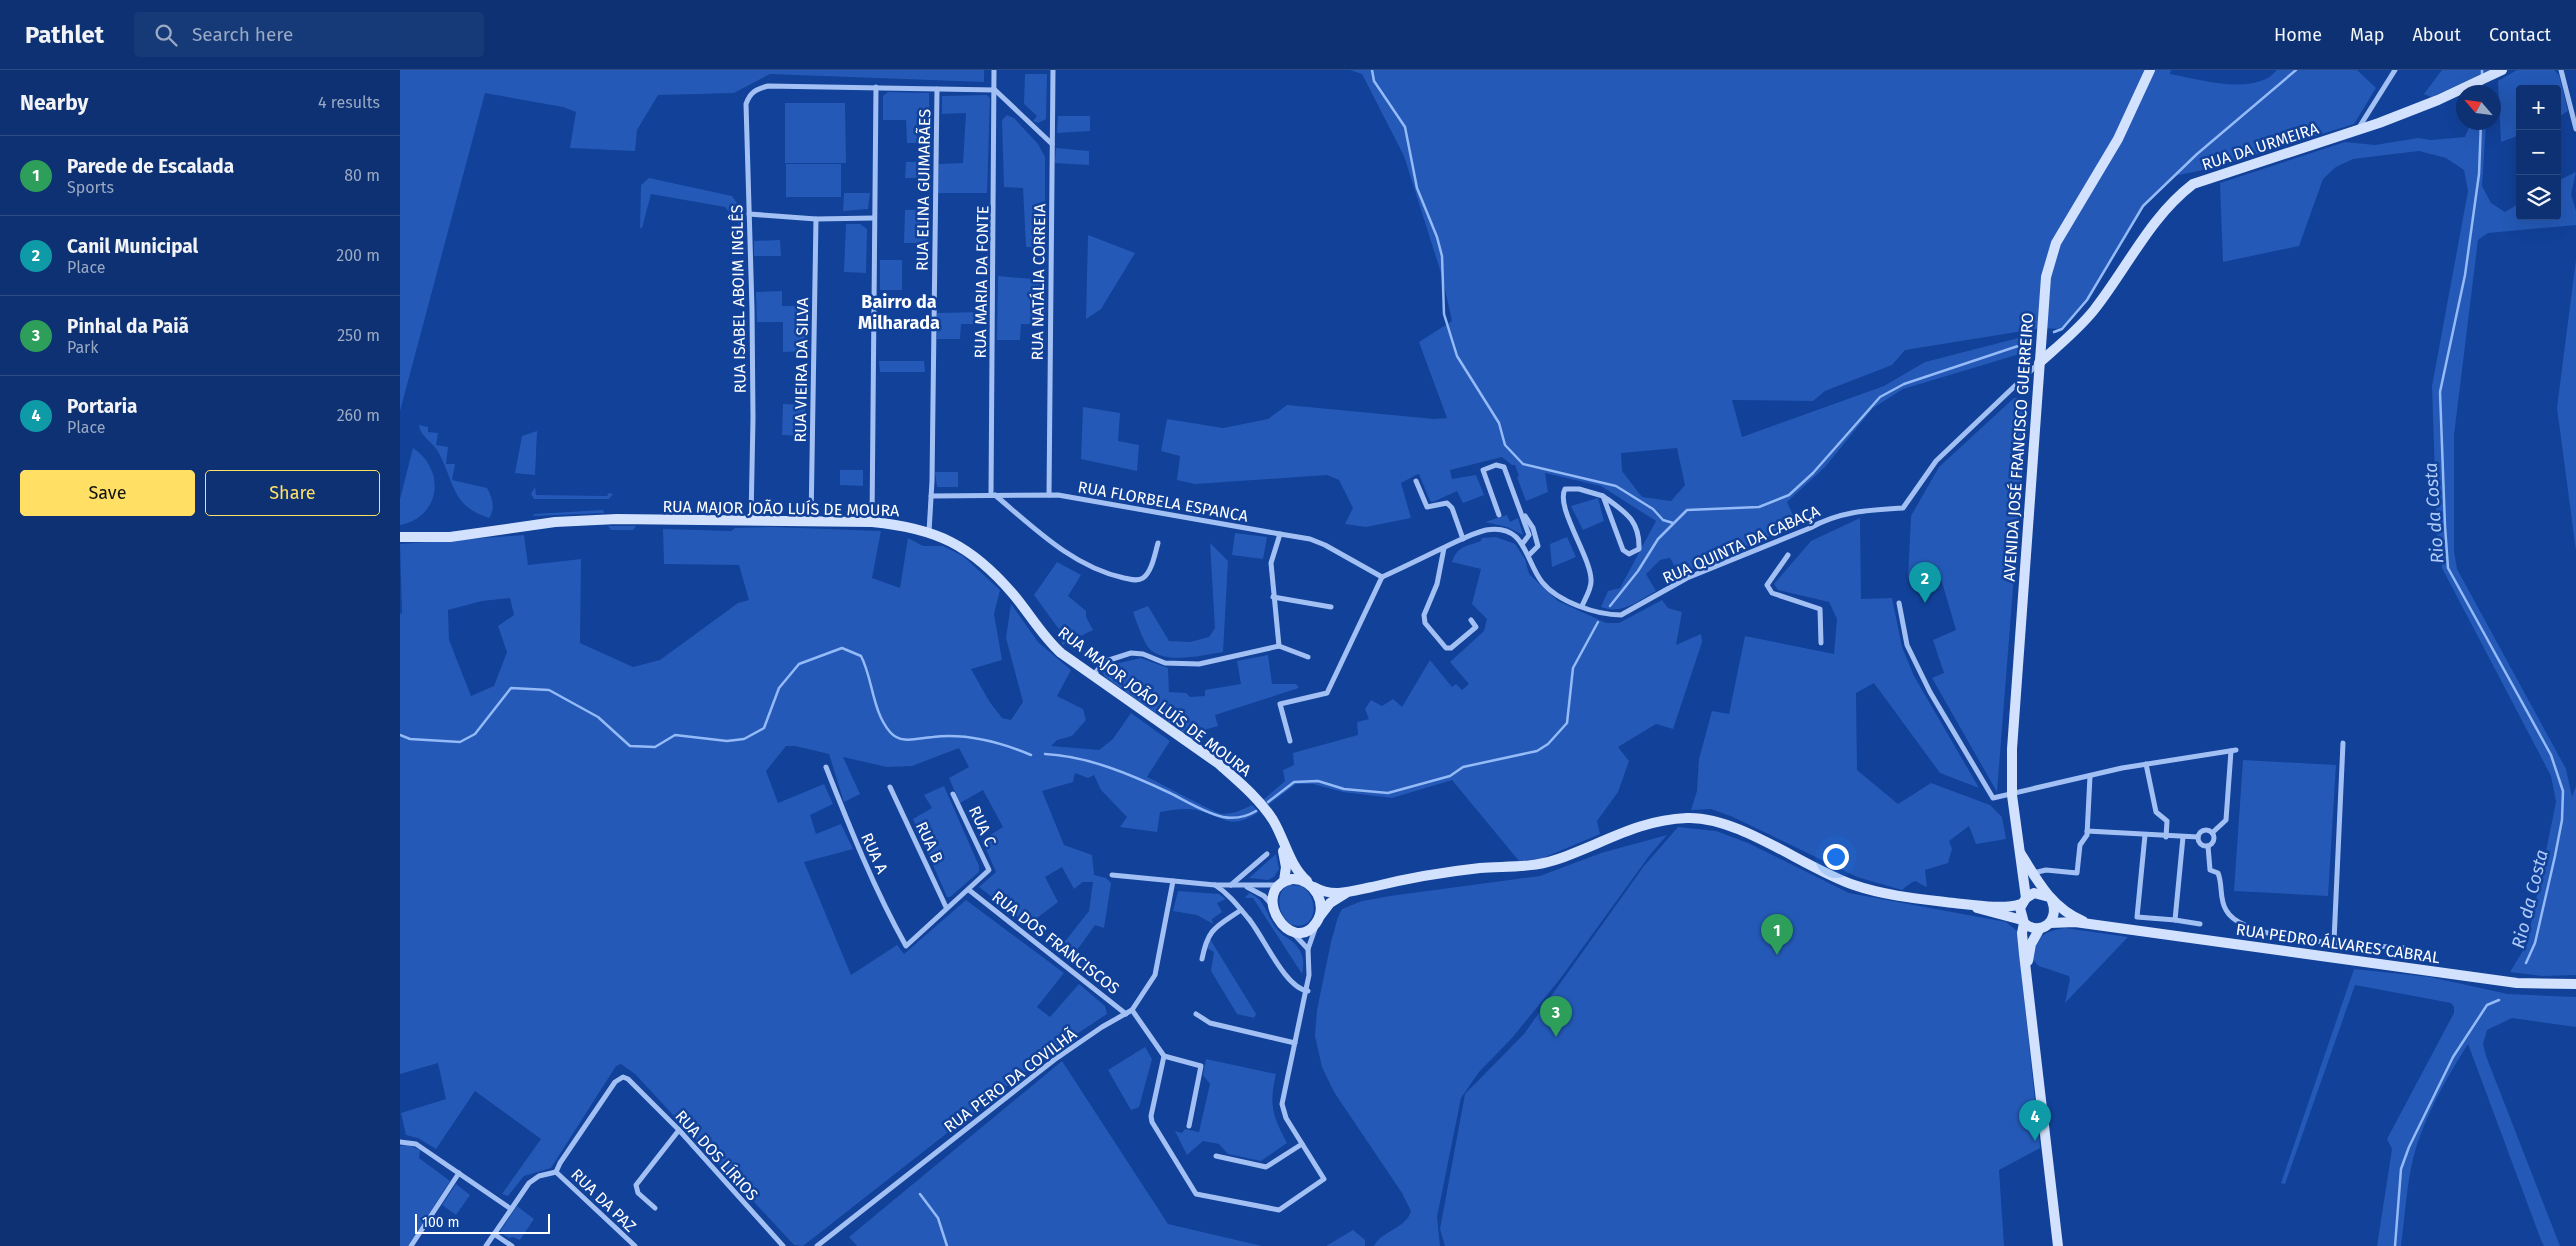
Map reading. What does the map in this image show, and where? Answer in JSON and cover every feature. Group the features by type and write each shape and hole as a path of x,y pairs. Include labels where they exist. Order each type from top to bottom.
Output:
{"street":[{"name":"RUA MARIA DA FONTE","path":"993,495 994,70"},
{"name":"RUA NATÁLIA CORREIA","path":"1049,495 1054,70"},
{"name":"AVENIDA JOSÉ FRANCISCO GUERREIRO","path":"2023,901 2012,795 2012,749 2046,277 2056,243 2118,139 2150,70"},
{"path":"2357,130 2395,70"},
{"name":"RUA DA URMEIRA","path":"2039,363 2080,326 2095,308 2158,216 2174,198 2193,184 2357,130 2471,85 2502,70"},
{"path":"2561,70 2576,129"},
{"name":"RUA ISABEL ABOIM INGLÊS","path":"751,521 753,418 746,104 749,96 765,87 876,87"},
{"path":"872,522 876,87 995,90 1052,144"},
{"name":"RUA ELINA GUIMARÃES","path":"929,532 937,88"},
{"path":"749,214 816,219 874,218"},
{"name":"RUA VIEIRA DA SILVA","path":"811,522 816,219"},
{"name":"RUA QUINTA DA CABAÇA","path":"1523,543 1538,576 1553,593 1582,606 1610,615 1621,614 1687,578 1810,528 1828,518 1858,511 1903,508 1936,461 2039,363"},
{"path":"1290,741 1280,704 1327,693 1382,577 1486,530 1508,533 1523,543 1528,535 1520,507 1504,468 1496,465 1483,470 1499,515"},
{"path":"1416,481 1427,507 1447,503 1452,508 1463,539"},
{"path":"1582,606 1592,581 1578,538 1563,504 1562,494 1565,489 1580,489 1603,496 1630,517 1640,534 1639,550 1629,554 1623,550 1603,496"},
{"path":"993,495 1054,545 1106,574 1135,580 1143,578 1148,572 1158,543"},
{"name":"RUA FLORBELA ESPANCA","path":"931,496 1049,495 1310,539 1325,545 1382,577"},
{"path":"1520,507 1533,528 1538,546 1529,555"},
{"name":"RUA MAJOR JOÃO LUÍS DE MOURA","path":"400,536 450,537 555,522 617,519 872,522 913,527 929,532 970,553 1013,595 1052,645 1232,776 1260,802 1281,838 1294,866 1310,884"},
{"path":"1279,646 1272,597 1271,563 1280,534"},
{"path":"1444,548 1436,584 1424,615 1425,623 1446,648 1451,648 1476,627 1471,620"},
{"path":"1788,555 1768,585 1772,593 1820,609 1821,643"},
{"path":"1272,597 1331,607"},
{"path":"1899,604 1907,645 1930,692 1993,798 2146,764 2234,750 2226,820 2212,832"},
{"path":"1093,676 1106,661 1131,654 1143,654 1165,663 1199,664 1279,646 1308,657"},
{"path":"2334,941 2343,743"},
{"path":"2146,764 2156,812 2167,821 2166,836"},
{"name":"RUA A","path":"826,767 857,846 892,921 906,946 946,907"},
{"path":"2033,873 2046,870 2077,873 2080,845 2087,836 2088,831 2090,776"},
{"name":"RUA B","path":"890,787 946,907"},
{"name":"RUA C","path":"953,794 989,870 969,890"},
{"path":"1112,875 1230,886 1282,883 1298,878 1326,893 1346,893 1435,872 1525,866 1554,861 1638,826 1693,818 1707,819 1732,828 1853,885 1882,893 1969,905 2012,907 2034,893 2051,899"},
{"path":"2198,838 2203,830 2212,832"},
{"path":"2088,831 2198,838"},
{"path":"2212,832 2214,838 2208,846 2210,870 2218,873 2222,899 2232,918 2275,937 2404,948"},
{"path":"2145,835 2137,916 2200,924"},
{"path":"2175,920 2183,837"},
{"name":"RUA MAJOR JOÃO LUÍS DE MOURA","path":"1281,838 1286,867 1282,883"},
{"path":"2198,838 2200,843 2208,846"},
{"path":"2019,851 2051,899 2071,916 2095,926"},
{"path":"1230,886 1267,854"},
{"path":"1172,881 1155,975 1132,1010 1164,1056 1201,1066 1189,1126"},
{"path":"1282,883 1273,898 1278,920 1308,949"},
{"path":"1164,1056 1151,1116 1196,1194 1278,1210 1324,1179 1286,1118 1282,1104 1308,991 1310,965 1308,949 1319,919 1320,906 1310,884"},
{"path":"1215,885 1231,897 1248,917 1289,980 1298,988 1308,991"},
{"path":"1244,886 1264,896 1274,908"},
{"path":"946,907 969,890"},
{"name":"RUA DOS FRANCISCOS","path":"969,890 1126,1014"},
{"path":"1289,930 1306,931 1319,919 1330,903 1346,893"},
{"path":"2050,923 2055,912 2051,899"},
{"path":"2023,901 2020,912 2023,922 2022,933 2058,1246"},
{"path":"1969,905 1983,911 2023,922 2031,928 2040,928 2050,923 2075,922 2095,926"},
{"path":"1202,959 1206,938 1212,931 1241,910"},
{"name":"RUA PEDRO ÁLVARES CABRAL","path":"2095,926 2517,983 2576,984"},
{"path":"2027,970 2031,944 2040,928"},
{"name":"RUA PERO DA COVILHÃ","path":"817,1246 1054,1060 1132,1010"},
{"path":"1196,1014 1210,1023 1295,1043"},
{"name":"RUA DOS LÍRIOS","path":"556,1172 560,1163 615,1082 623,1077 632,1081 783,1246"},
{"path":"655,1208 638,1193 636,1185 678,1130"},
{"path":"400,1142 416,1144 511,1209"},
{"path":"1216,1156 1266,1168 1302,1144"},
{"path":"486,1246 528,1183 539,1176 556,1172"},
{"name":"RUA DA PAZ","path":"556,1172 635,1246"},
{"path":"411,1246 460,1173"},
{"path":"494,1234 512,1246"}],"shaded area":[{"path":"400,70 984,70 984,82 770,74 734,93 658,95 637,130 635,151 570,148 576,112 563,107 485,93 400,411"},
{"path":"1350,70 2171,70 2170,74 2211,82 2241,84 2255,83 2267,78 2277,70 2357,70 2376,88 2354,124 2208,169 2174,176 2143,206 2087,300 2062,329 2041,328 1905,350 1892,365 1825,391 1813,401 1732,400 1742,437 1884,386 1925,362 2034,334 2033,350 1903,389 1873,408 1825,467 1787,502 1797,524 1680,575 1670,558 1660,560 1646,574 1656,591 1630,606 1609,609 1601,607 1608,591 1620,588 1656,521 1601,486 1545,473 1548,492 1526,501 1517,477 1519,476 1515,465 1512,465 1502,457 1450,470 1452,479 1476,475 1484,495 1463,503 1457,491 1433,502 1430,501 1419,474 1401,483 1411,518 1366,527 1345,524 1353,508 1339,480 1327,475 1195,484 1177,480 1180,456 1161,451 1167,419 1223,428 1268,419 1287,405 1434,419 1447,418 1419,342 1452,321 1442,276 1404,156 1362,74","holes":["1677,448 1685,485 1671,501 1642,497 1622,471 1621,453"]},
{"path":"2442,70 2492,70 2431,97 2424,94"},
{"path":"2517,70 2554,70 2559,75 2568,111 2561,115 2561,85 2516,85 2516,136 2501,142 2501,85 2498,85 2498,81"},
{"path":"1025,74 1047,74 1046,119 1038,123 1033,121 1037,116 1024,104"},
{"path":"888,92 929,93 930,143 907,143 906,120 883,120 883,96"},
{"path":"987,95 990,98 987,193 938,193 939,164 963,163 966,113 942,114 942,96"},
{"path":"785,103 845,103 846,163 785,163"},
{"path":"1007,115 1014,118 1038,144 1045,157 1045,247 1026,247 1023,188 1004,187 1002,120"},
{"path":"1058,116 1090,116 1090,131 1057,133"},
{"path":"2468,130 2486,130 2482,186 2491,203 2505,212 2516,205 2516,220 2561,220 2561,179 2576,172 2571,194 2576,211 2576,225 2488,233 2478,240 2454,435 2454,551 2457,569 2566,769 2572,797 2576,786 2576,975 2542,976 2510,972 2527,944 2556,802 2551,776 2442,568 2442,549 2437,538 2432,386 2468,191 2464,170 2446,158 2419,151 2353,159 2336,167 2323,179 2299,246 2223,262 2220,183 2345,142 2375,145 2418,138 2431,140 2465,137"},
{"path":"1056,148 1089,151 1089,165 1055,163"},
{"path":"906,162 931,162 930,178 905,178"},
{"path":"786,164 841,164 841,197 786,197"},
{"path":"649,178 732,196 741,209 742,228 725,207 651,194 642,228 640,228 641,185"},
{"path":"844,193 870,193 868,209 843,211"},
{"path":"905,210 929,210 927,243 904,243"},
{"path":"846,224 860,224 867,229 866,273 844,272"},
{"path":"1088,235 1135,253 1101,309 1086,319"},
{"path":"780,240 781,256 754,256 754,241"},
{"path":"2576,259 2576,551 2557,408"},
{"path":"880,260 902,260 902,290 880,290"},
{"path":"998,276 1045,280 1045,325 1021,324 1020,340 997,340"},
{"path":"782,291 782,306 806,306 807,351 783,352 783,322 757,322 756,292"},
{"path":"984,312 986,324 961,324 960,339 937,339 937,313"},
{"path":"879,361 924,361 925,372 880,372"},
{"path":"2014,398 2025,398 2027,410 1997,792 1932,678 1944,673 1933,640 1956,630 1939,572 1908,578 1911,516 1939,467"},
{"path":"783,404 805,405 805,436 782,435"},
{"path":"1083,407 1120,413 1118,441 1139,445 1137,471 1081,459"},
{"path":"419,425 428,427 428,432 438,433 436,445 448,447 446,464 455,464 452,480 487,488 492,503 492,511 489,518 476,513 460,499 437,450 424,435"},
{"path":"537,431 535,475 515,473 522,436"},
{"path":"413,448 424,457 431,468 434,492 431,503 424,513 414,520 400,525 400,499"},
{"path":"840,470 863,470 863,486 840,485"},
{"path":"935,472 958,472 958,487 937,487"},
{"path":"535,487 536,495 607,496 609,493 613,494 609,499 534,499 531,494"},
{"path":"1598,498 1604,521 1583,530 1571,506"},
{"path":"603,510 604,513 533,516 534,514"},
{"path":"1507,515 1510,522 1518,518 1523,535 1507,527 1485,522"},
{"path":"1860,518 1861,599 1892,598 1902,647 1914,676 1979,788 1940,773 1874,683 1856,693 1857,770 1898,804 1931,783 1990,805 2002,817 2006,839 1976,844 1969,826 1949,841 1952,849 1948,863 1925,870 1927,887 1915,881 1902,890 1857,877 1733,817 1711,809 1691,810 1697,791 1699,759 1712,711 1729,714 1745,636 1834,654 1837,619 1829,602 1778,590 1774,584 1811,541"},
{"path":"608,526 636,526 633,530 611,530"},
{"path":"772,527 881,531 872,578 900,588 908,538 923,546 943,546 963,556 1000,590 994,614 1002,660 971,669 989,701 1002,718 1011,720 1023,702 1006,638 1011,604 1038,642 1071,670 1057,696 1083,709 1086,720 1072,736 1057,740 1051,746 1099,750 1113,739 1131,713 1170,741 1147,777 1222,814 1252,805 1259,812 1235,822 1190,809 1160,812 1157,832 1120,827 1127,817 1101,790 1094,775 1088,778 1075,773 1073,782 1042,791 1064,845 1092,855 1094,875 1106,878 1111,883 1104,928 1095,925 1070,960 1059,949 1089,911 1093,882 1083,882 1074,889 1062,867 1045,877 1058,902 1028,925 979,887 996,872 982,840 1003,827 983,790 960,803 949,778 969,767 959,748 912,766 887,767 843,757 860,794 844,802 829,754 795,746 786,746 766,771 778,803 824,784 833,804 810,815 816,834 841,824 853,849 804,862 851,975 897,945 904,954 966,900 1064,973 1037,1007 1050,1017 1079,984 1105,1006 1107,1014 1057,1047 803,1246 794,1245 635,1074 621,1064 616,1066 551,1168 524,1176 508,1196 502,1194 541,1139 475,1091 436,1149 418,1138 406,1135 401,1113 446,1099 438,1063 400,1074 400,614 402,613 400,544 524,535 528,565 581,559 580,643 633,667 660,660 738,603 749,600 739,565 664,564 663,529 731,531 735,528","holes":["510,598 514,615 498,626 507,652 494,686 471,696 449,640 448,610 482,601"]},
{"path":"1235,533 1267,537 1263,559 1232,555"},
{"path":"1496,537 1515,544 1525,559 1529,574 1558,601 1606,623 1619,623 1662,600 1668,608 1682,612 1676,645 1701,634 1702,642 1673,729 1656,724 1618,747 1629,761 1618,792 1597,821 1600,834 1543,858 1519,861 1452,780 1392,798 1343,792 1313,784 1296,784 1268,805 1263,800 1285,781 1283,770 1294,765 1293,753 1358,735 1357,722 1369,719 1365,709 1371,700 1382,706 1393,699 1402,707 1430,660 1452,687 1456,684 1462,690 1469,684 1450,662 1484,631 1487,619 1472,604 1481,569 1452,562 1463,547 1481,541 1482,538"},
{"path":"1567,537 1576,557 1552,567 1550,544"},
{"path":"1210,543 1228,561 1223,652 1182,658 1161,655 1152,651 1146,644 1133,612 1148,606 1169,641 1190,642 1209,637 1215,628"},
{"path":"1057,562 1081,575 1068,596 1086,611 1086,617 1093,630 1062,645 1061,632 1034,595"},
{"path":"1268,655 1272,684 1296,684 1299,688 1215,715 1218,726 1200,731 1195,741 1105,677 1102,672 1106,666 1141,658 1168,668 1169,692 1186,693 1190,697 1205,696 1205,690 1241,684 1237,661"},
{"path":"2243,760 2336,765 2328,896 2234,891"},
{"path":"944,786 979,866 979,872 950,897 947,897 913,819 932,808 924,795"},
{"path":"1678,827 1716,831 1748,843 1849,893 2006,922 2017,931 2040,1148 1999,1170 2004,1246 1445,1246 1440,1229 1465,1094 1524,1034 1644,866"},
{"path":"1667,835 1649,856 1560,979 1512,1038 1479,1072 1461,1098 1437,1217 1440,1246 1374,1246 1382,1236 1404,1222 1411,1211 1402,1193 1334,1092 1322,1067 1315,1036 1317,1010 1331,942 1342,909 1362,901 1390,896 1540,876 1601,853"},
{"path":"1276,854 1279,869 1274,877 1268,880 1249,878"},
{"path":"1289,885 1301,886 1312,898 1313,913 1311,919 1306,924 1299,926 1290,924 1280,910 1281,893"},
{"path":"1178,891 1219,894 1226,899 1217,903 1222,912 1212,919 1213,924 1197,915 1173,911"},
{"path":"1249,893 1259,899 1277,929 1298,947 1303,959 1302,974 1253,898 1245,898"},
{"path":"2065,928 2128,937 2065,1003 2069,976 2039,966 2033,960 2036,945 2042,936 2051,931"},
{"path":"1210,939 1256,1014 1254,1018 1237,1014 1211,971 1214,952 1207,948"},
{"path":"2354,969 2430,977 2508,994 2576,997 2576,1027 2512,1018 2487,1030 2483,1044 2560,1246 2544,1246 2541,1240 2468,1044 2436,1100 2416,1149 2412,1162 2401,1246 2377,1246 2392,1149 2387,1139 2454,1013 2454,1007 2451,1003 2355,985 2285,1184 2281,1183"},
{"path":"1145,1047 1152,1059 1139,1107 1131,1110 1108,1070"},
{"path":"1206,1059 1276,1074 1272,1102 1273,1110 1287,1143 1261,1161 1228,1154 1219,1144 1203,1141 1187,1155 1175,1131 1182,1133 1185,1129 1199,1132 1210,1084 1203,1075"},
{"path":"1062,1061 1168,1224 1262,1246 857,1246 849,1237"},
{"path":"408,1145 420,1150 419,1158 450,1181 408,1246 400,1246 400,1146"},
{"path":"456,1184 470,1195 456,1215 442,1205"},
{"path":"517,1206 534,1219 520,1240 513,1237 509,1238 501,1233 501,1230"},
{"path":"1353,1230 1365,1240 1365,1246 1326,1246"}],"waterway":[{"path":"1372,70 1374,81 1405,127 1417,188 1437,237 1442,256 1444,314 1457,356 1499,423 1505,445 1523,464 1616,486 1653,509 1663,520 1673,523"},
{"path":"2054,332 2062,329 2087,300 2143,206 2197,154 2296,70"},
{"name":"Rio da Costa","path":"2482,70 2482,76"},
{"name":"Rio da Costa","path":"2481,130 2479,174 2465,275 2440,392 2445,526 2448,568 2551,755 2563,791 2562,820 2555,856 2535,943 2526,963"},
{"path":"1610,606 1638,571 1658,539 1687,510 1759,507 1789,495 1813,473 1880,397 1904,384 2030,342"},
{"path":"1268,802 1294,782 1318,781 1344,789 1388,793 1450,776 1463,767 1537,751 1548,744 1567,723 1573,668 1598,622"},
{"path":"400,735 410,739 460,742 475,734 511,688 549,690 598,717 630,746 655,747 675,735 727,741 744,739 764,728 779,688 799,664 842,648 861,656 876,705 884,724 894,736 904,740 958,736 1007,746 1031,755"},
{"path":"1045,754 1077,758 1125,773 1203,810 1223,817 1240,817 1256,811"},
{"name":"Rio da Costa","path":"2395,1246 2401,1169 2409,1147 2453,1057 2487,1005 2499,1000"},
{"path":"920,1194 938,1218 947,1246"}],"place":[{"name":"Canil Municipal","path":"1925,603"},
{"name":"Parede de Escalada","path":"1777,955"},
{"name":"Pinhal da Paiã","path":"1556,1037"},
{"name":"Portaria","path":"2035,1141"}],"district":[{"name":"Bairro da Milharada","path":"899,312"}]}
